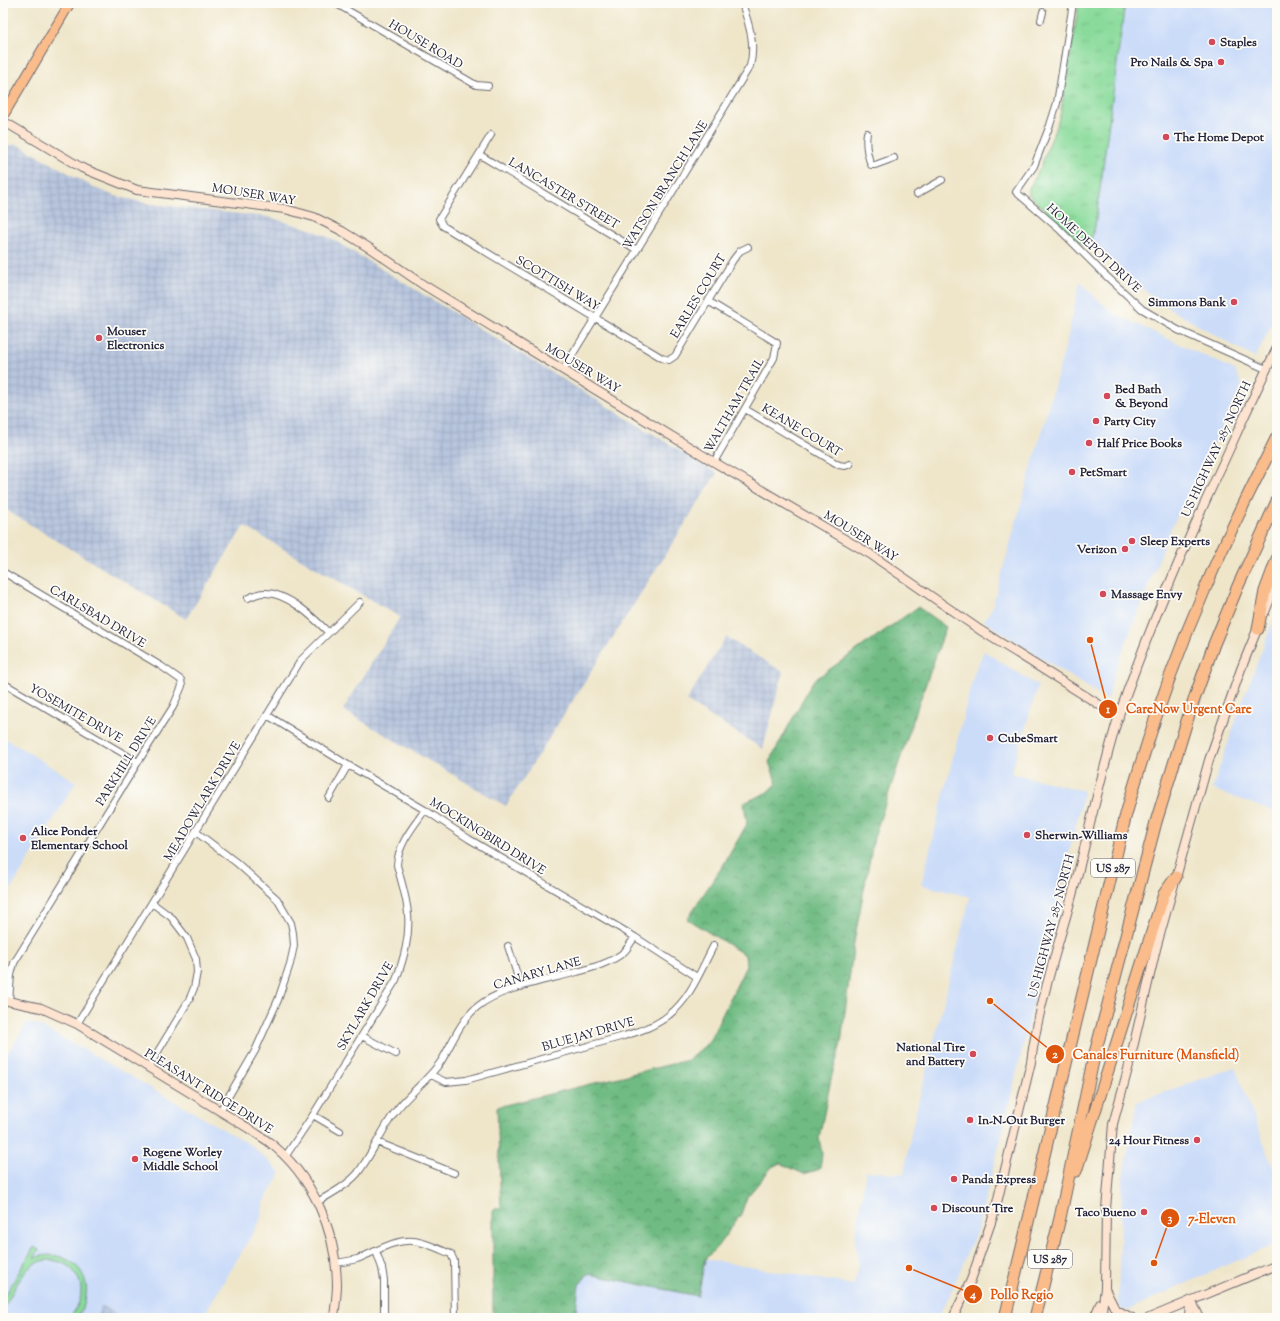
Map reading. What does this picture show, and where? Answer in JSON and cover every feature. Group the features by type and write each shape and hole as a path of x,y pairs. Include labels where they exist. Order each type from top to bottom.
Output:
{"highway":[{"name":"US 287","path":"1005,1318 1123,825 1139,765 1176,660 1206,584 1277,436"},
{"name":"US 287","path":"1035,1318 1064,1199 1093,1061 1156,822 1191,708 1214,644 1238,586 1277,501"},
{"path":"1258,629 1265,592 1277,559"},
{"path":"1064,1199 1077,1170 1164,894 1176,877"}],"main road":[{"path":"3,116 70,3"},
{"name":"MOUSER WAY","path":"3,121 82,168 137,190 285,209 314,217 371,249 422,284 714,462 870,554 980,630 1119,717"},
{"name":"US HIGHWAY 287 NORTH","path":"953,1318 971,1280 995,1211 1031,1062 1034,1039 1091,816 1119,717 1144,647 1182,554 1277,348"},
{"path":"1101,1318 1105,1288 1106,1208 1113,1124 1128,1069 1156,949 1209,760 1239,676 1277,582"},
{"name":"PLEASANT RIDGE DRIVE","path":"6,1000 42,1008 77,1024 270,1142 305,1181 324,1217 332,1240 335,1262 337,1285 334,1318"},
{"path":"1155,1317 1191,1300 1277,1265"},
{"path":"1094,1318 1105,1288"},
{"path":"1105,1288 1115,1309 1132,1318"},
{"path":"1190,1318 1189,1314 1191,1300"},
{"path":"1191,1300 1200,1318"}],"street":[{"name":"HOUSE ROAD","path":"334,3 476,85 488,86"},
{"name":"WATSON BRANCH LANE","path":"563,370 750,66 752,57 752,35 742,3"},
{"name":"HOME DEPOT DRIVE","path":"1073,3 1057,103 1034,166 1016,192 1059,228 1098,268 1142,309 1178,330 1266,369"},
{"path":"1042,20 1044,12"},
{"path":"867,133 866,142 868,156 872,165 894,158"},
{"path":"480,155 491,135"},
{"name":"LANCASTER STREET","path":"480,155 637,250"},
{"name":"SCOTTISH WAY","path":"480,155 439,219 446,228 662,358 669,360"},
{"path":"917,194 942,180"},
{"name":"EARLES COURT","path":"669,360 675,356 737,255 748,247"},
{"name":"WALTHAM TRAIL","path":"708,301 777,343 774,358 714,462"},
{"name":"KEANE COURT","path":"745,409 840,465 845,466 850,464"},
{"name":"CARLSBAD DRIVE","path":"3,572 161,666 181,680"},
{"path":"248,598 256,594 272,593 302,609 328,632"},
{"name":"MEADOWLARK DRIVE","path":"77,1024 301,660 360,602"},
{"name":"PARKHILL DRIVE","path":"6,1000 14,963 173,707 182,686 181,680"},
{"name":"YOSEMITE DRIVE","path":"3,683 138,762"},
{"name":"MOCKINGBIRD DRIVE","path":"267,715 425,810 469,839 635,937 697,977"},
{"path":"330,798 348,765"},
{"name":"SKYLARK DRIVE","path":"285,1157 313,1115 396,980 404,958 409,934 408,912 397,865 398,859 405,839 425,810"},
{"path":"196,832 237,863 277,899 285,910 293,933 294,946 290,964 278,1000 255,1051 220,1111"},
{"path":"148,1068 189,1000 194,988 197,972 196,959 187,938 171,917 152,903"},
{"name":"CANARY LANE","path":"317,1202 342,1187 356,1175 395,1112 403,1102 431,1075 442,1060 468,1017 477,1007 495,996 521,987 594,968 608,962 624,951 635,937"},
{"name":"BLUE JAY DRIVE","path":"431,1075 446,1082 466,1080 647,1029 670,1015 685,999 714,945"},
{"path":"508,946 521,987"},
{"path":"362,1036 396,1054"},
{"path":"313,1115 340,1130"},
{"path":"377,1142 454,1173"},
{"path":"335,1262 356,1259 398,1243 413,1241 450,1254 454,1261 455,1318"},
{"path":"376,1251 382,1268 384,1280 384,1318"}],"shaded area":[{"path":"1125,3 1277,3 1277,314 1255,358 1170,309 1132,281 1091,239 1095,226"},
{"path":"17,144 95,188 115,196 151,204 268,217 310,229 332,239 717,473 506,806 343,710 400,617 244,526 186,619 3,508 3,150 4,147"},
{"path":"1080,281 1097,299 1115,314 1235,370 1242,385 1170,531 1114,673 1108,700 984,621 992,608 1066,344"},
{"path":"1277,611 1277,813 1212,789 1244,697"},
{"path":"726,637 783,672 763,749 686,701"},
{"path":"984,651 1038,686 1011,773 1084,791 1000,1142 977,1230 949,1297 937,1318 578,1318 576,1309 579,1284 588,1274 698,1296 705,1259 854,1285 858,1265 855,1238 866,1171 904,1174 912,1128 970,897 921,885 974,673"},
{"name":"Alice Ponder Elementary School","path":"3,737 76,782 8,894 3,908"},
{"name":"Rogene Worley Middle School","path":"27,1023 37,1025 83,1049 252,1146 281,1173 264,1201 260,1221 202,1318 123,1318 103,1306 95,1318 3,1318 3,1060"},
{"path":"1235,1067 1277,1177 1277,1243 1128,1310 1121,1308 1118,1302 1122,1188 1137,1102"},
{"path":"102,1305 123,1318 95,1318"}],"green space":[{"path":"1079,3 1125,3 1095,226 1088,250 1029,195 1029,189 1041,166 1060,116"},
{"path":"918,607 946,627 874,837 854,942 841,1043 831,1079 819,1138 822,1154 820,1169 804,1174 780,1163 772,1167 747,1197 741,1214 717,1247 705,1259 698,1296 588,1274 579,1285 576,1309 578,1318 492,1318 493,1209 501,1209 497,1107 688,1060 709,1042 746,966 745,955 687,919 724,864 747,824 744,803 766,793 777,784 769,762 813,681"},
{"path":"34,1247 39,1250 34,1258 54,1255 63,1258 78,1268 83,1276 86,1285 86,1295 84,1304 77,1318 70,1318 81,1296 78,1277 73,1270 66,1265 51,1260 42,1261 29,1268 21,1278 3,1309 3,1299"}],"place":[{"name":"Staples","path":"1212,42"},
{"name":"Pro Nails & Spa","path":"1221,62"},
{"name":"The Home Depot","path":"1166,137"},
{"name":"Simmons Bank","path":"1234,302"},
{"name":"Mouser Electronics","path":"99,338"},
{"name":"Bed Bath & Beyond","path":"1107,396"},
{"name":"Party City","path":"1096,421"},
{"name":"Half Price Books","path":"1089,443"},
{"name":"PetSmart","path":"1072,472"},
{"name":"Sleep Experts","path":"1132,541"},
{"name":"Verizon","path":"1125,549"},
{"name":"Massage Envy","path":"1103,594"},
{"name":"CareNow Urgent Care","path":"1090,640"},
{"name":"CubeSmart","path":"990,738"},
{"name":"Sherwin-Williams","path":"1027,835"},
{"name":"Alice Ponder Elementary School","path":"23,838"},
{"name":"Canales Furniture (Mansfield)","path":"990,1001"},
{"name":"National Tire and Battery","path":"973,1054"},
{"name":"In-N-Out Burger","path":"970,1120"},
{"name":"24 Hour Fitness","path":"1197,1140"},
{"name":"Rogene Worley Middle School","path":"135,1159"},
{"name":"Panda Express","path":"954,1179"},
{"name":"Discount Tire","path":"934,1208"},
{"name":"Taco Bueno","path":"1144,1212"},
{"name":"7-Eleven","path":"1154,1263"},
{"name":"Pollo Regio","path":"909,1268"}]}
